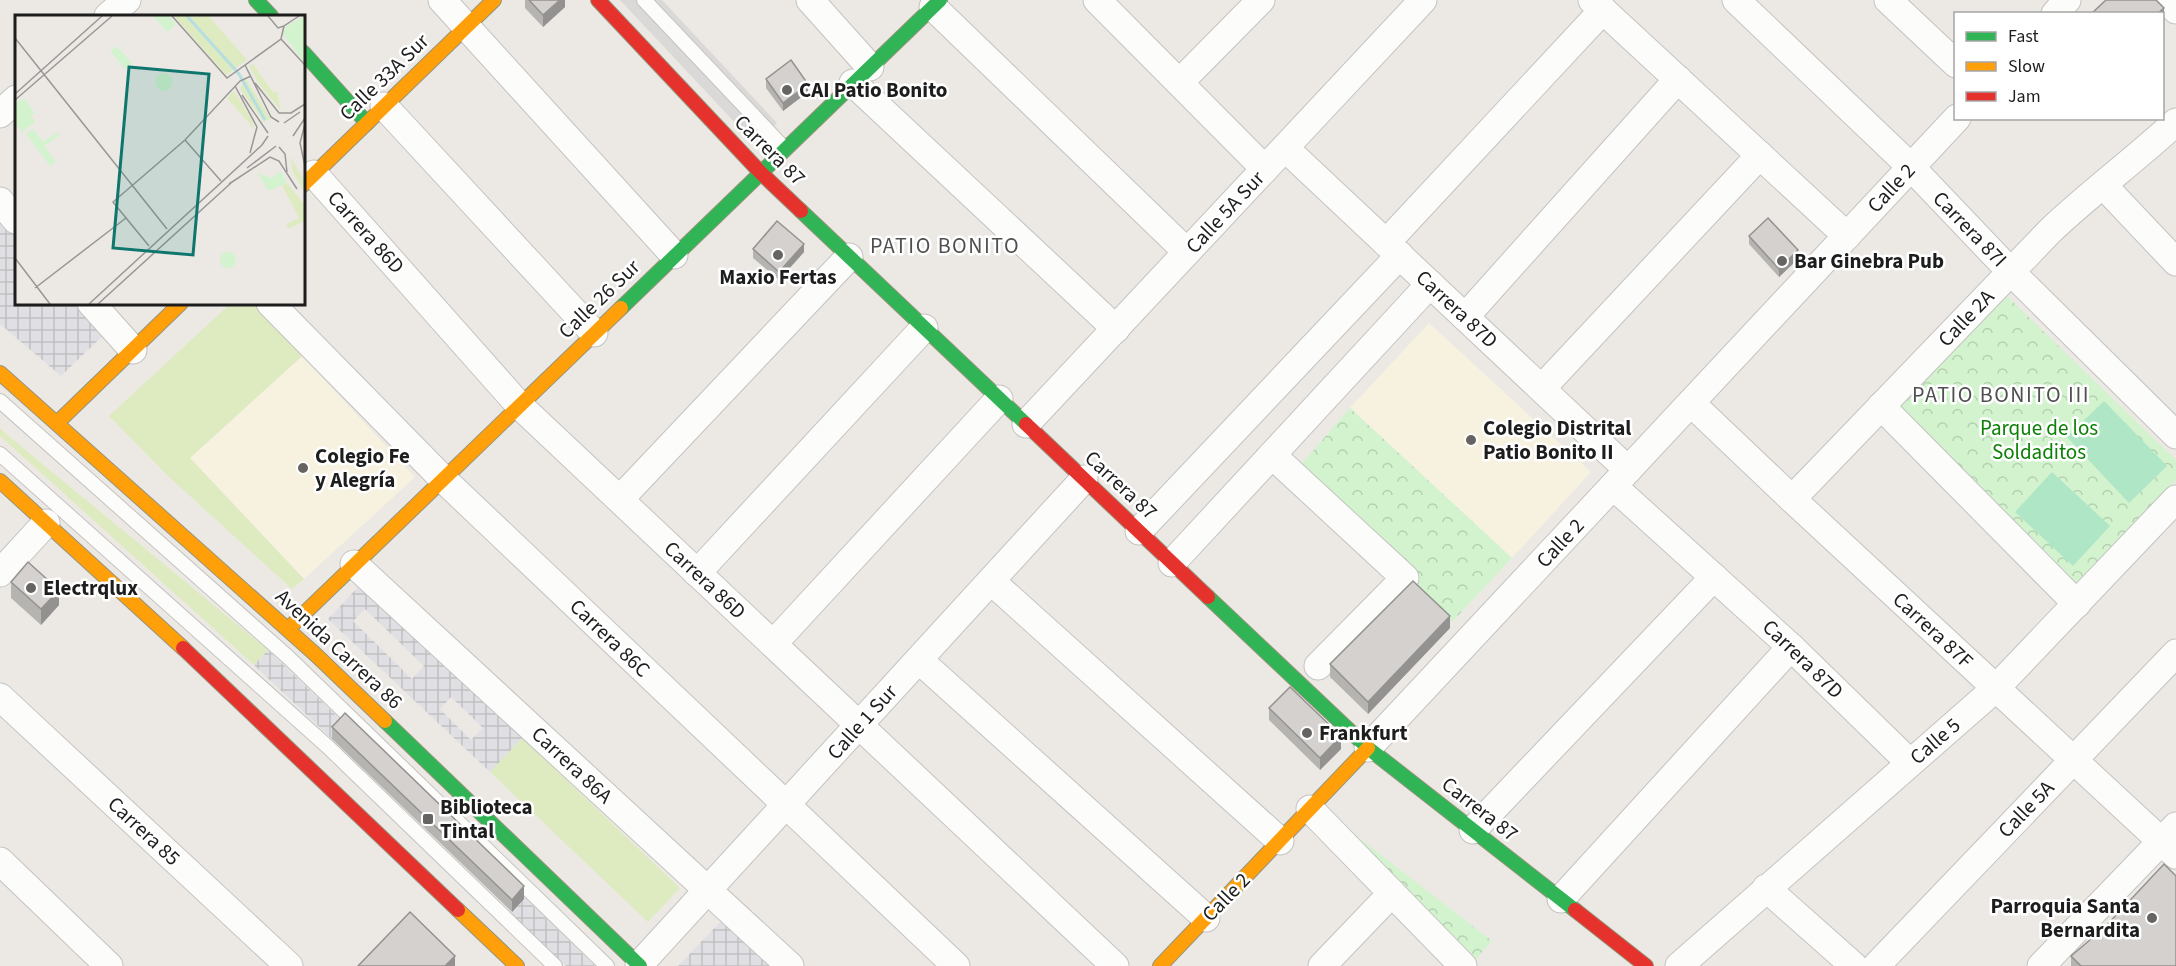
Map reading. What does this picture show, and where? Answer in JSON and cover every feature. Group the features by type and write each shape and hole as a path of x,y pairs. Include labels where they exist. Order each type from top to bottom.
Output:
{"street":[{"path":"109,15 127,0"},
{"path":"255,0 270,15"},
{"path":"442,0 674,255"},
{"name":"Calle 33A Sur","path":"308,179 494,0"},
{"name":"Carrera 87","path":"598,0 760,172 1368,748 1646,966"},
{"path":"810,0 862,75 1116,329"},
{"path":"1180,82 1261,0"},
{"name":"Calle 5A Sur","path":"1026,424 1423,0"},
{"name":"Carrera 87I","path":"1736,0 1911,167 2011,272 2176,435"},
{"path":"1888,0 1954,62"},
{"path":"2166,0 2176,10"},
{"path":"1105,3 1265,168"},
{"path":"937,4 1187,252"},
{"name":"Calle 26 Sur","path":"288,629 937,4"},
{"path":"1139,531 1393,249 1597,5 1847,236"},
{"path":"304,53 376,114 594,333"},
{"path":"1466,317 1678,79"},
{"path":"0,114 15,100"},
{"name":"Calle 2","path":"1160,966 1368,748 1955,120"},
{"name":"Calle 2A","path":"1792,499 2076,207 2138,158 2176,122"},
{"name":"Carrera 87D","path":"1285,148 1542,388 1621,478 1714,577 1791,647 1910,763"},
{"path":"1542,388 1760,155"},
{"name":"Carrera 86D","path":"308,179 519,405 1115,966"},
{"path":"2103,185 2176,262"},
{"path":"0,201 15,219"},
{"path":"620,499 849,257"},
{"path":"1172,563 1430,284"},
{"path":"92,304 133,350"},
{"path":"57,423 180,304"},
{"name":"Carrera 86C","path":"271,304 443,479 956,966"},
{"path":"697,573 924,328"},
{"name":"Avenida Carrera 86","path":"0,373 288,629 640,966"},
{"path":"773,644 999,399"},
{"name":"Carrera 87F","path":"1691,403 2073,760 2171,841"},
{"path":"1881,406 2077,604"},
{"path":"1272,455 1405,578 1318,666"},
{"name":"Calle 1 Sur","path":"640,966 1084,479"},
{"path":"0,481 245,705 501,961"},
{"name":"Calle 5","path":"1679,966 1996,688 2176,499"},
{"path":"0,573 45,523"},
{"name":"Carrera 86A","path":"354,564 790,966"},
{"path":"1473,830 1714,577"},
{"path":"991,581 1280,841"},
{"path":"1561,899 1791,647"},
{"name":"Calle 5A","path":"1876,966 2176,653"},
{"path":"919,660 1206,918"},
{"name":"Carrera 85","path":"0,697 289,966"},
{"path":"1310,809 1463,966"},
{"path":"2042,966 2171,841"},
{"path":"0,861 109,966"},
{"path":"1766,888 1854,966"},
{"path":"1322,966 1392,893"}],"lane":[{"path":"644,0 785,149"},
{"path":"0,401 288,657 607,966"},
{"path":"0,454 327,746 555,966"}],"shaded area":[{"path":"620,0 662,0 777,123 755,144"},
{"path":"0,201 15,219 15,304 92,304 112,327 61,376 0,324"},
{"name":"Colegio Distrital Patio Bonito II","path":"1429,323 1591,472 1512,558 1350,408"},
{"name":"Colegio Fe y Alegría","path":"302,356 415,477 304,579 190,458"},
{"path":"360,585 522,738 490,772 328,619","holes":["365,609 424,666 412,679 353,621","451,697 483,728 471,740 440,709"]},
{"path":"268,650 346,725 332,739 254,665"},
{"path":"525,898 595,966 566,966 511,913"},
{"path":"726,916 778,966 678,966"}],"green space":[{"name":"Parque de los Soldaditos","path":"2006,295 2176,460 2176,480 2073,587 1894,412"},
{"path":"230,304 253,304 302,356 190,458 304,579 292,589 169,477 109,416"},
{"path":"2104,401 2167,466 2129,503 2067,437"},
{"path":"1350,408 1512,558 1452,622 1293,474"},
{"path":"0,428 268,650 254,665 0,436"},
{"path":"2052,472 2110,526 2073,566 2015,512"},
{"path":"522,738 680,888 648,922 490,772"},
{"path":"1332,817 1492,941 1472,964"}],"building":[{"path":"529,0 560,0 543,15"},
{"path":"2106,0 2156,0 2164,8 2159,12 2093,12"},
{"name":"CAI Patio Bonito","path":"791,60 808,84 783,103 766,79"},
{"path":"1768,218 1798,250 1779,269 1749,236"},
{"name":"Maxio Fertas","path":"777,221 804,244 779,272 753,249"},
{"path":"28,562 59,590 41,609 11,582"},
{"path":"1413,581 1450,616 1368,702 1330,664"},
{"name":"Frankfurt","path":"1290,687 1341,736 1320,758 1269,708"},
{"path":"345,713 524,886 512,900 332,727"},
{"name":"Parroquia Santa Bernardita","path":"2164,864 2176,876 2176,966 2081,966 2071,956 2104,928"},
{"path":"410,912 455,956 445,966 358,966"}],"traffic: fast":[{"path":"256,0 270,15"},
{"path":"621,308 940,0"},
{"path":"304,53 367,123"},
{"path":"801,211 1026,424"},
{"path":"1208,597 1368,748 1575,910"},
{"path":"385,721 640,966"}],"traffic: slow":[{"path":"304,184 494,0"},
{"path":"57,423 180,304"},
{"path":"288,629 621,308"},
{"path":"0,373 315,654 385,721"},
{"path":"0,481 183,648"},
{"path":"1160,966 1368,748"},
{"path":"458,910 517,966"}],"traffic: jam":[{"path":"598,0 760,172 801,211"},
{"path":"1026,424 1208,597"},
{"path":"183,648 458,910"},
{"path":"1575,910 1646,966"}],"place":[{"name":"CAI Patio Bonito","path":"787,90"},
{"name":"Maxio Fertas","path":"778,255"},
{"name":"Bar Ginebra Pub","path":"1782,261"},
{"name":"Colegio Distrital Patio Bonito II","path":"1471,440"},
{"name":"Colegio Fe y Alegría","path":"303,468"},
{"name":"Electrqlux","path":"31,588"},
{"name":"Frankfurt","path":"1307,733"},
{"name":"Biblioteca Tintal","path":"428,819"},
{"name":"Parroquia Santa Bernardita","path":"2152,918"}],"district":[{"name":"PATIO BONITO","path":"945,246"},
{"name":"PATIO BONITO III","path":"2001,395"}]}
